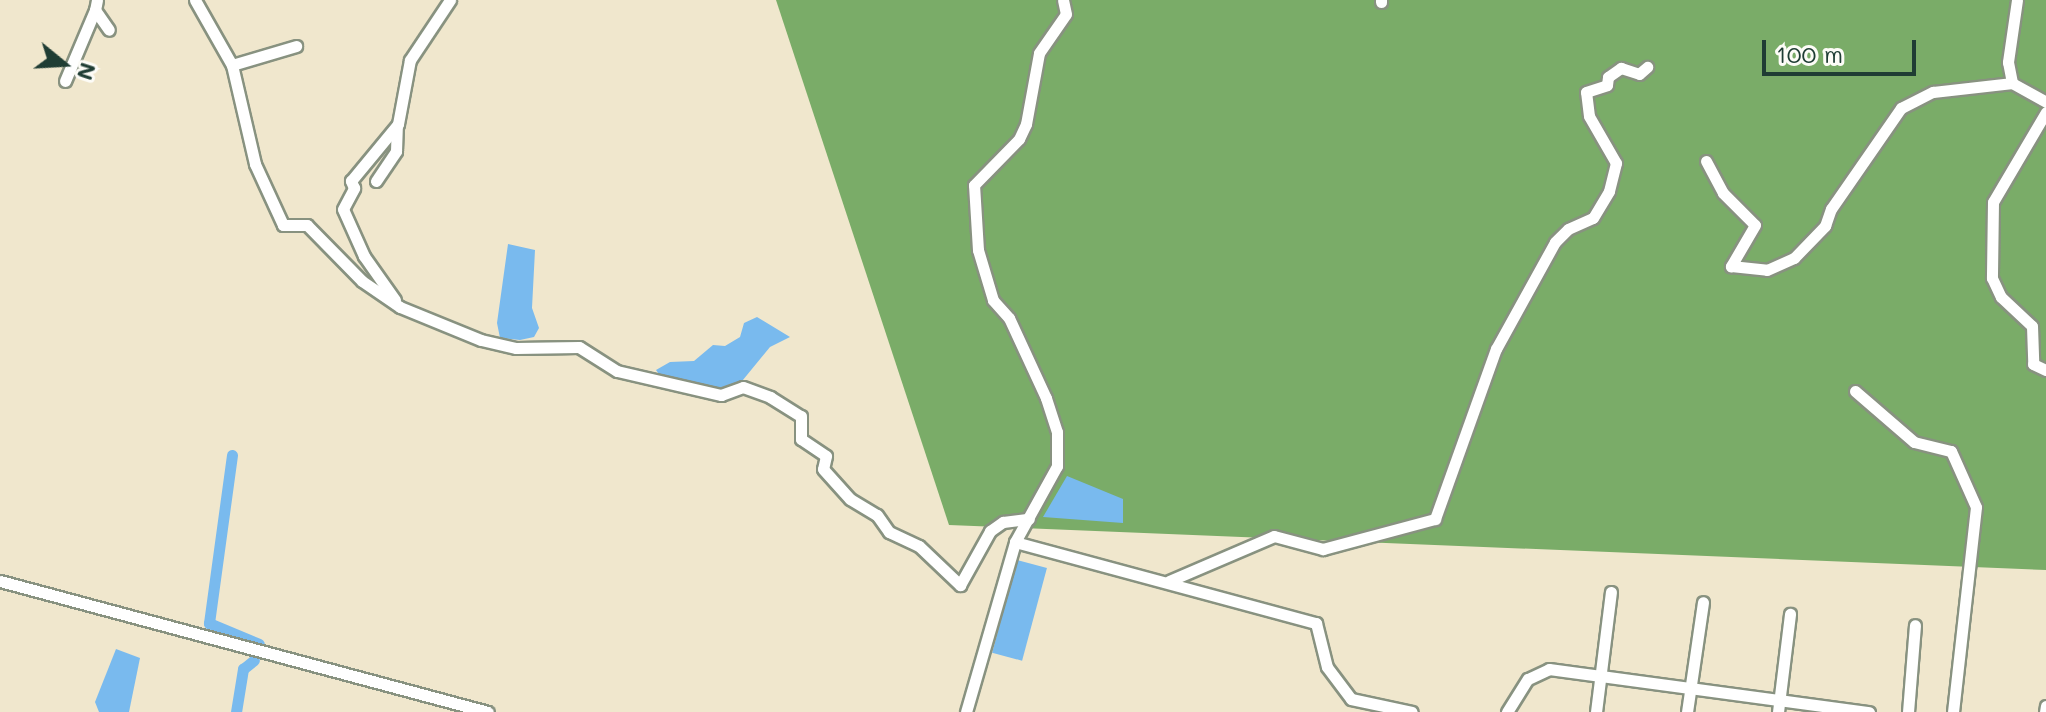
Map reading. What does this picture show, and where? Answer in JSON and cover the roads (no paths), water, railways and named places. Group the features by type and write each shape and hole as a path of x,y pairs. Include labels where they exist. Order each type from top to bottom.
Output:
{"street":[{"path":"195,0 232,65 255,164 283,225 307,225 362,281 400,307 481,340 516,348 579,347 617,371 721,395 743,387 770,397 801,416 801,439 826,456 823,469 850,499 877,515 889,532 919,546 960,585 990,531 1003,522 1029,519"},
{"path":"376,181 396,151 397,126 410,60 450,0"},
{"path":"966,712 1015,542 1057,466 1057,432 1009,318 993,300 973,229 973,195 988,166 1019,139 1026,124 1039,53 1066,14 1063,0"},
{"path":"2012,83 2008,62 2017,0"},
{"path":"96,5 109,30"},
{"path":"65,81 96,5"},
{"path":"232,65 296,46"},
{"path":"1169,581 1274,536 1323,549 1435,519 1496,349 1555,242 1568,229 1593,218 1609,191 1616,163 1589,116 1586,92 1607,85 1608,77 1621,68 1633,74 1647,67"},
{"path":"1706,161 1723,193 1755,225 1731,266 1767,270 1794,258 1825,226 1831,209 1901,108 1933,92 2012,83 2046,102"},
{"path":"2046,112 1993,202 1992,278 2001,297 2032,326 2033,364 2046,370"},
{"path":"397,126 351,181 354,188 343,209 364,256 400,307"},
{"path":"1855,391 1914,442 1951,451 1976,507 1953,712"},
{"path":"1015,542 1316,623 1327,667 1351,699 1412,712"},
{"path":"0,581 488,712"},
{"path":"1596,712 1611,592"},
{"path":"1687,712 1703,602"},
{"path":"1779,706 1790,614"},
{"path":"1908,712 1915,625"},
{"path":"1507,712 1528,679 1549,669 1691,688 1779,706 1869,712"}],"water":[{"path":"508,244 535,250 532,308 539,328 534,337 520,340 500,338 497,323"},
{"path":"757,317 790,337 770,347 738,386 723,392 661,377 656,370 670,362 694,361 713,345 725,346 740,337 744,323"},
{"path":"1067,476 1123,499 1123,523 1043,517"},
{"path":"1017,560 1047,568 1022,661 992,653"},
{"path":"116,649 140,658 129,712 99,712 95,702"}],"waterway":[{"path":"232,455 209,623 259,644"},
{"path":"236,712 243,669 254,660"}]}
